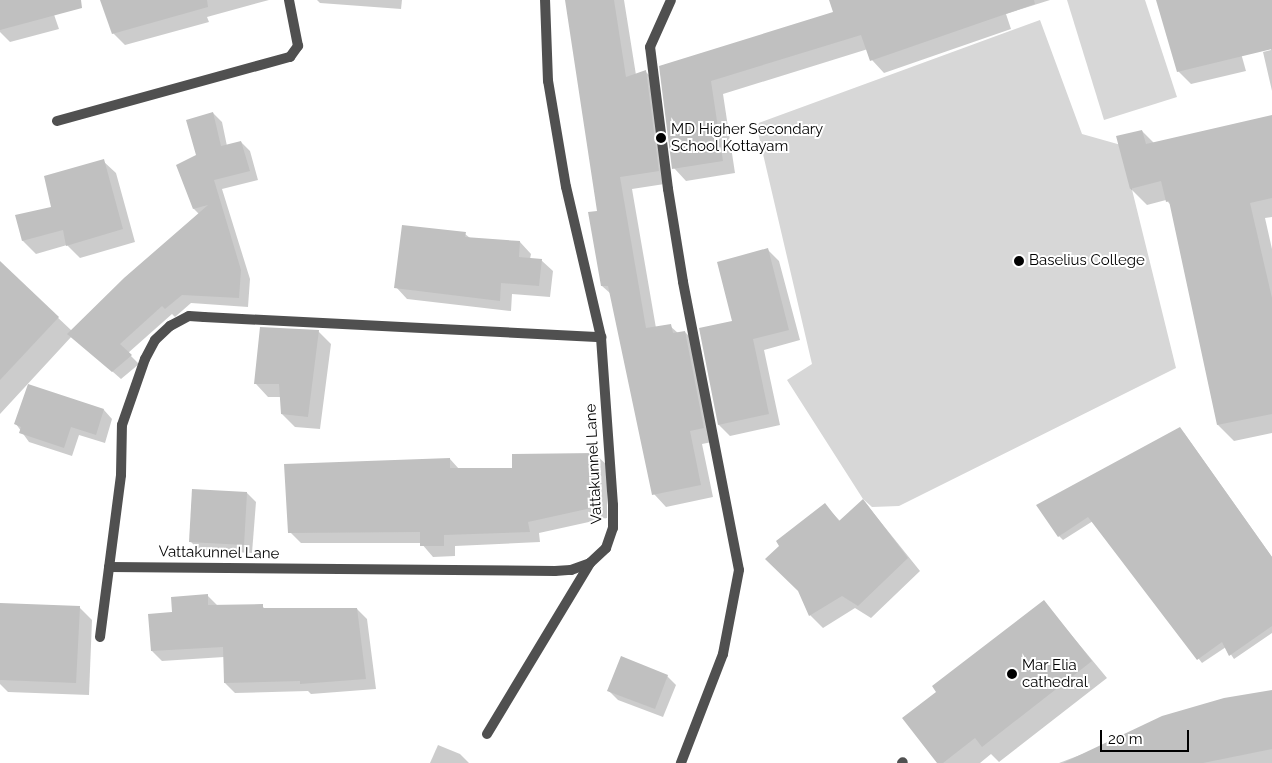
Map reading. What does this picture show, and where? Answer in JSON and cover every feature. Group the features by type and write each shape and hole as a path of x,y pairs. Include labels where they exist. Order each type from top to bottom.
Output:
{"street":[{"path":"57,121 290,56 298,46 289,0"},
{"name":"Vattakunnel Lane","path":"109,567 555,571 572,570 590,563 606,548 613,528 601,337 566,187 548,81 545,0"},
{"path":"671,0 650,47 668,189 683,282 739,570 723,654 681,763"},
{"path":"100,637 121,476 122,425 155,340 170,326 189,316 601,337"},
{"path":"487,734 590,563"}],"shaded area":[{"path":"1067,0 1145,0 1177,97 1104,120"},
{"name":"Baselius College","path":"1040,20 1082,134 1121,145 1176,368 899,506 872,507 863,499 787,380 812,364 756,124"}],"building":[{"path":"0,0 81,0 82,8 0,30"},
{"path":"100,0 207,0 208,7 112,34"},
{"path":"565,0 614,0 626,77 646,70 659,171 620,177 646,328 671,324 673,333 685,331 704,428 690,431 701,485 652,495 608,286 601,286 588,212 597,211"},
{"path":"829,0 1034,0 1035,4 870,61 861,35 711,81 723,161 672,169 659,66 833,12"},
{"path":"1156,0 1272,0 1272,49 1177,72"},
{"path":"213,112 221,146 241,141 250,171 214,180 241,270 239,298 182,295 165,309 162,306 120,344 132,355 112,372 67,334 124,278 208,205 193,209 176,165 196,155 186,120"},
{"name":"Baselius College","path":"1272,115 1272,198 1250,203 1272,298 1272,414 1217,425 1169,201 1166,202 1161,181 1130,189 1116,136 1142,130 1146,144"},
{"path":"104,159 123,229 66,246 63,230 22,241 15,215 51,207 44,176"},
{"path":"402,225 466,232 465,237 520,241 519,257 542,259 539,286 501,283 500,301 394,288"},
{"path":"768,248 789,330 753,339 769,414 718,425 699,328 732,321 717,262"},
{"path":"0,261 59,317 0,380"},
{"path":"260,327 319,330 308,417 281,414 279,384 254,384"},
{"path":"28,384 104,409 96,435 71,427 64,448 19,433 21,427 14,424"},
{"path":"1180,427 1272,557 1272,626 1229,656 1222,642 1197,660 1088,517 1058,537 1036,505"},
{"path":"596,453 596,507 528,522 530,532 444,535 444,546 420,546 420,532 288,533 284,464 450,458 450,468 512,468 512,454"},
{"path":"192,489 247,492 244,545 189,542"},
{"path":"863,499 908,558 858,606 842,596 809,616 798,591 765,559 779,546 776,541 825,503 839,521"},
{"path":"208,594 208,605 263,604 263,608 357,608 366,679 300,684 300,681 224,683 223,647 151,651 148,614 172,612 171,597"},
{"name":"Mar Elia cathedral","path":"1044,600 1092,661 982,747 975,738 943,763 937,763 902,718 936,692 932,686"},
{"path":"0,603 80,606 76,683 0,680"},
{"path":"621,656 668,675 655,709 607,691"},
{"path":"1272,690 1272,749 1203,763 1063,763 1162,716 1224,698"}],"place":[{"name":"MD Higher Secondary School Kottayam","path":"661,138"},
{"name":"Baselius College","path":"1019,261"},
{"name":"Mar Elia cathedral","path":"1012,674"}]}
